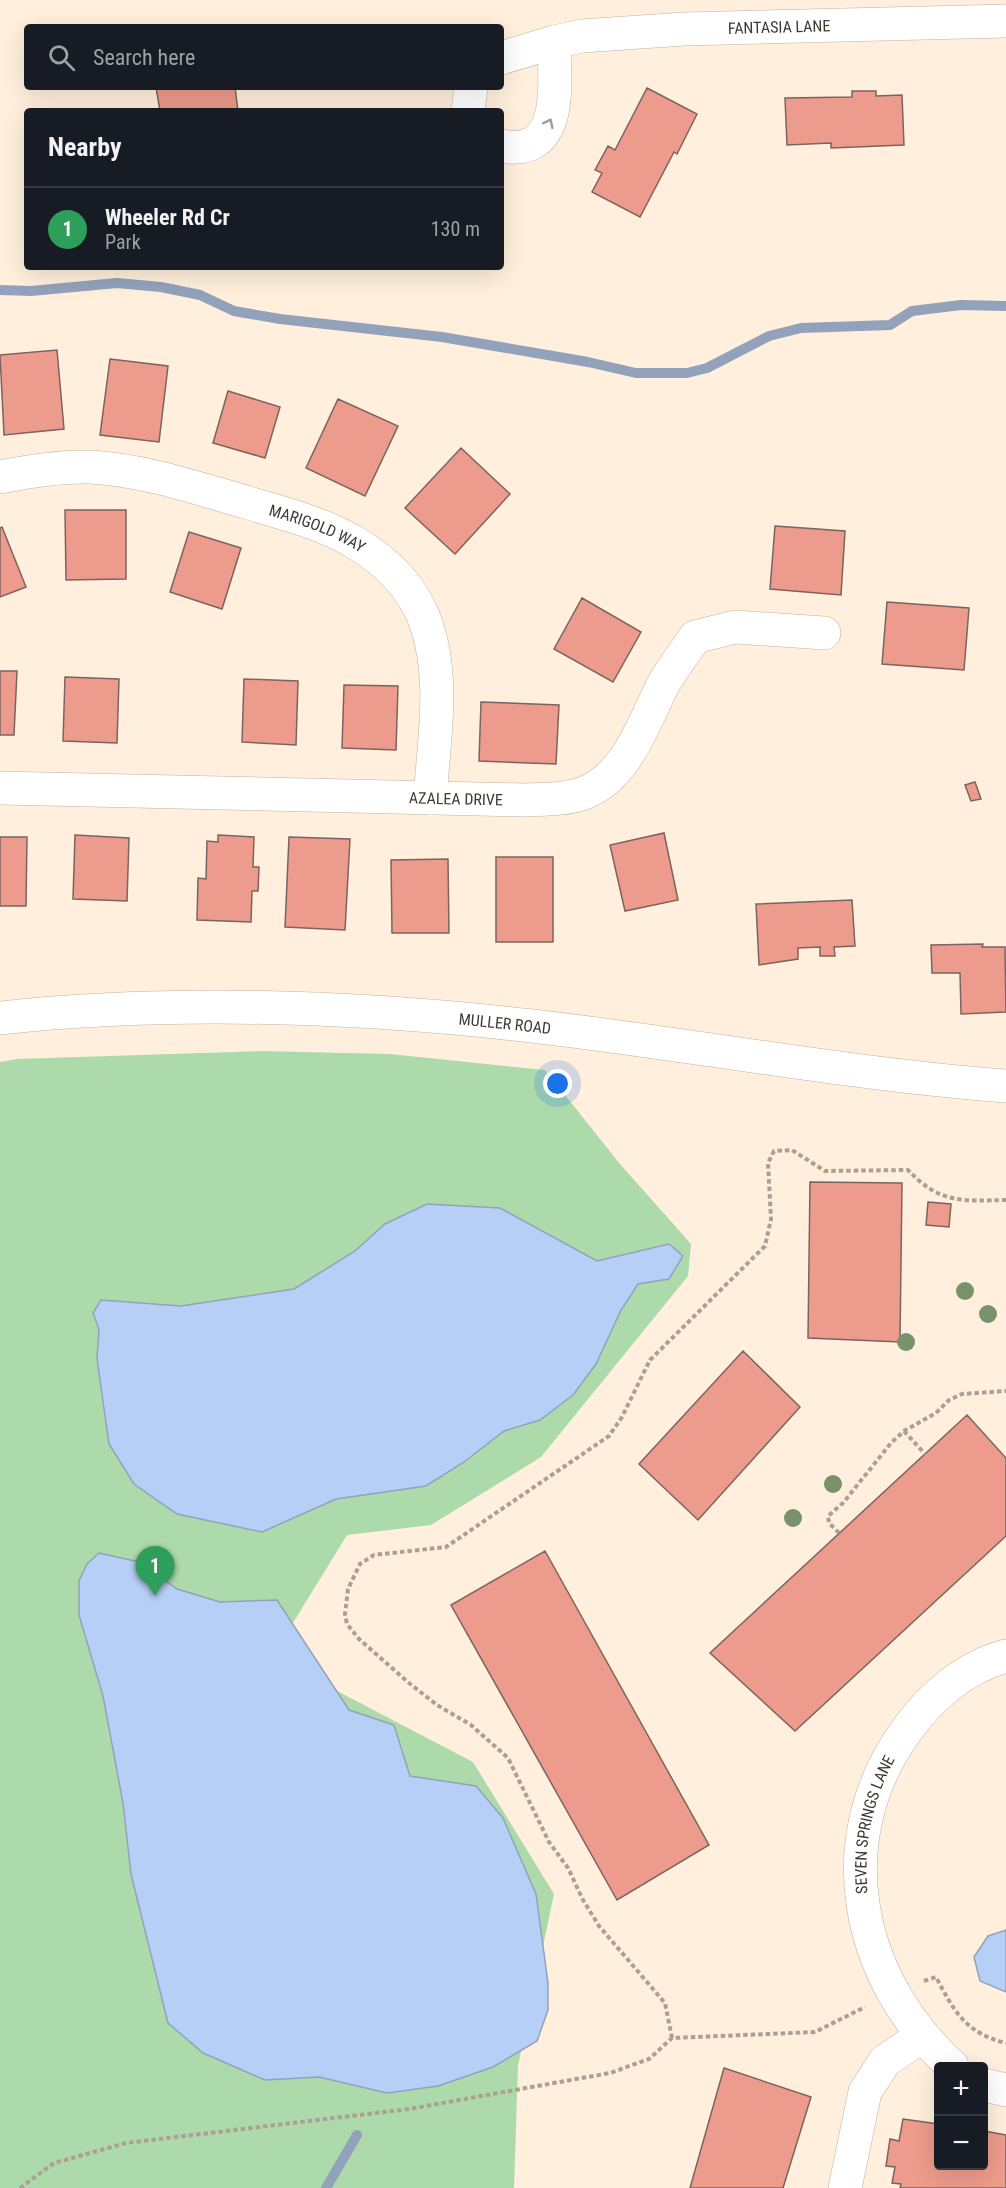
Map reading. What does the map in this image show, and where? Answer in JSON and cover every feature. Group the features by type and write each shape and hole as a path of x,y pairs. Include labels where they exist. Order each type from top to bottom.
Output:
{"street":[{"name":"FANTASIA LANE","path":"504,57 582,36 684,29 1006,21"},
{"path":"504,146 528,144 541,135 551,122 555,106 554,42"},
{"path":"468,108 471,90"},
{"name":"MARIGOLD WAY","path":"0,477 62,467 105,468 148,474 326,529 358,544 378,558 401,579 410,592 424,618 434,653 437,693 430,798"},
{"name":"AZALEA DRIVE","path":"0,788 525,800 558,798 585,792 607,779 626,756 665,682 695,637 735,627 824,633"},
{"name":"MULLER ROAD","path":"0,1018 66,1011 189,1006 302,1007 429,1015 1006,1086"},
{"name":"SEVEN SPRINGS LANE","path":"947,2062 922,2036 892,1994 878,1962 865,1912 859,1861 868,1803 891,1752 917,1715 950,1683 1006,1656"},
{"path":"845,2188 866,2092 885,2061 922,2036"},
{"path":"988,2086 1006,2090"}],"path":[{"path":"672,2038 664,2003 599,1926 568,1868 549,1842 508,1758 471,1725 437,1705 359,1639 347,1624 345,1614 348,1589 360,1564 374,1556 446,1547 609,1436 622,1417 650,1360 765,1246 771,1219 768,1163 774,1151 792,1150 825,1171 908,1170 925,1188 943,1198 1006,1200"},
{"path":"839,1533 829,1523 828,1516 843,1503 882,1452 904,1431 936,1413 949,1400 962,1394 1006,1391"},
{"path":"904,1431 925,1454"},
{"path":"20,2188 54,2163 126,2143 409,2109 610,2073 649,2059 672,2038 815,2032 892,1994 936,1977 957,2016 989,2039 1006,2043"}],"green space":[{"path":"260,1051 390,1054 545,1070 620,1164 691,1244 688,1276 541,1457 431,1525 347,1535 272,1657 473,1762 554,1894 518,2066 514,2188 0,2188 0,1062 17,1059"}],"water":[{"path":"427,1204 500,1208 597,1261 669,1244 683,1256 669,1279 638,1284 621,1310 596,1364 573,1395 540,1420 504,1431 464,1462 426,1486 336,1499 262,1532 177,1514 134,1484 109,1444 97,1359 99,1329 93,1313 101,1300 181,1306 294,1289 355,1251 385,1224"},
{"path":"99,1553 139,1562 177,1589 220,1602 277,1600 349,1710 394,1725 410,1776 476,1786 503,1818 536,1894 548,1983 548,2010 537,2041 493,2067 438,2086 387,2093 319,2077 265,2080 203,2053 168,2023 131,1874 123,1803 103,1696 79,1615 79,1581 87,1564"},
{"path":"1006,1930 1006,1992 980,1981 974,1957 988,1936"}],"building":[{"path":"647,88 697,114 677,154 674,152 640,217 592,192 602,173 595,170 608,146 615,150"},
{"path":"156,90 235,90 238,108 160,108"},
{"path":"852,91 876,91 876,96 902,95 904,145 831,148 831,143 787,145 785,98 852,97"},
{"path":"57,350 64,429 4,435 0,355"},
{"path":"110,359 168,366 159,442 100,435"},
{"path":"228,391 280,407 265,458 213,443"},
{"path":"338,399 398,426 365,496 306,468"},
{"path":"461,448 510,494 455,554 405,508"},
{"path":"65,510 126,510 126,579 66,580"},
{"path":"775,526 845,531 841,595 770,589"},
{"path":"2,527 26,587 0,597 0,528"},
{"path":"189,532 241,548 222,609 170,592"},
{"path":"582,598 641,632 613,682 554,649"},
{"path":"887,602 969,608 964,670 882,664"},
{"path":"0,671 17,671 14,735 0,735"},
{"path":"65,677 119,679 117,743 63,741"},
{"path":"244,679 298,681 296,745 242,742"},
{"path":"344,685 398,686 396,750 342,748"},
{"path":"481,702 559,705 556,764 479,761"},
{"path":"975,782 981,799 971,801 965,785"},
{"path":"664,833 678,900 625,911 610,845"},
{"path":"75,835 129,838 127,901 73,899"},
{"path":"218,835 254,837 253,867 259,867 258,891 252,891 251,922 197,920 198,878 206,879 207,841 218,842"},
{"path":"0,837 27,837 26,906 0,906"},
{"path":"289,837 350,839 345,930 285,927"},
{"path":"496,857 553,857 553,942 496,942"},
{"path":"448,859 449,933 392,933 391,860"},
{"path":"852,900 855,946 834,947 835,956 820,956 820,947 798,948 798,959 759,965 756,904"},
{"path":"983,944 982,947 1005,947 1006,1012 961,1014 960,973 932,973 931,945"},
{"path":"810,1182 902,1183 900,1342 808,1338"},
{"path":"928,1202 951,1204 949,1227 926,1225"},
{"path":"743,1351 800,1407 698,1520 639,1464"},
{"path":"967,1415 1006,1458 1006,1536 795,1731 710,1653"},
{"path":"545,1551 709,1845 617,1900 451,1605"},
{"path":"724,2068 811,2097 783,2188 690,2188"},
{"path":"903,2119 934,2123 934,2170 988,2170 988,2132 1006,2135 1006,2188 900,2188 901,2184 892,2183 895,2167 886,2166 890,2139 899,2141"}],"waterway":[{"path":"0,290 31,291 117,283 161,287 200,295 234,311 280,319 442,337 588,362 636,373 687,373 707,368 769,336 801,328 890,325 912,311 961,305 1006,306"},
{"path":"326,2188 357,2135"}],"place":[{"name":"Wheeler Rd Cr","path":"155,1596"}]}
